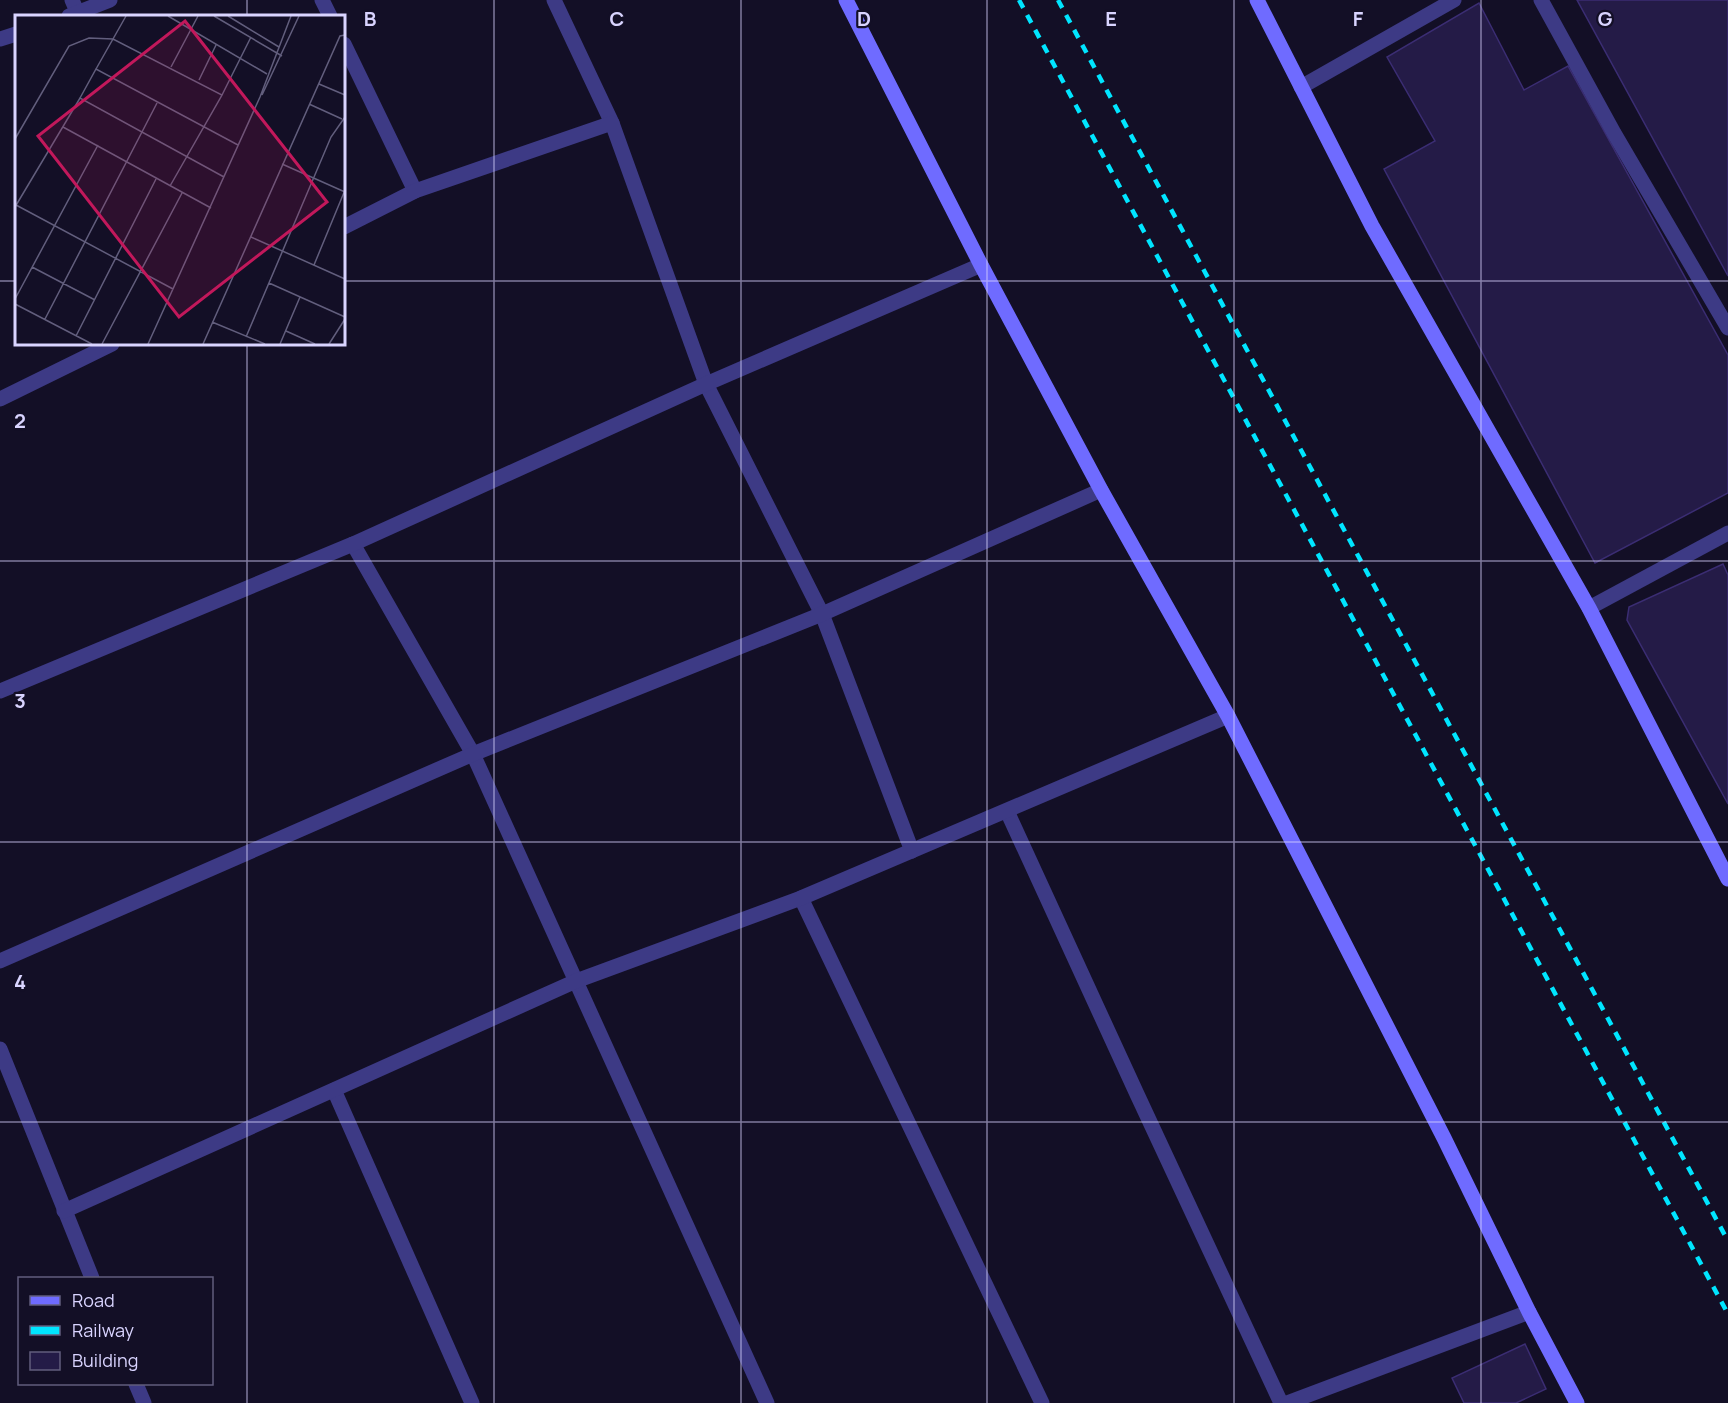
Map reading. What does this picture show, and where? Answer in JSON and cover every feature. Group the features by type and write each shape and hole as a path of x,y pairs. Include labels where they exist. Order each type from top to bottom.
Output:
{"street":[{"path":"75,12 110,0"},
{"path":"322,0 330,15"},
{"path":"554,0 612,123 706,384 822,614 912,851"},
{"path":"846,0 981,265 1101,490 1228,716 1438,1128 1528,1312 1577,1403"},
{"path":"1257,0 1372,226 1589,608 1728,879"},
{"path":"1301,87 1454,0"},
{"path":"1541,0 1614,134 1728,328"},
{"path":"0,39 15,34"},
{"path":"345,46 415,191"},
{"path":"345,226 415,191 612,123"},
{"path":"0,691 353,544 706,384 981,265"},
{"path":"0,399 110,345"},
{"path":"0,961 473,754 822,614 1101,490"},
{"path":"1589,608 1728,533"},
{"path":"353,544 473,754 767,1403"},
{"path":"64,1211 576,981 801,898 1228,716"},
{"path":"1007,811 1281,1403"},
{"path":"801,898 1042,1403"},
{"path":"0,1049 92,1277"},
{"path":"334,1090 472,1403"},
{"path":"1287,1403 1528,1312"},
{"path":"137,1385 144,1403"}],"building":[{"path":"1577,0 1728,0 1728,276"},
{"path":"1479,3 1524,90 1568,66 1728,355 1728,493 1595,563 1384,169 1435,141 1387,57"},
{"path":"1723,564 1728,575 1728,804 1627,620 1629,607"},
{"path":"1525,1344 1546,1389 1516,1403 1464,1403 1452,1378"}],"railway":[{"path":"1019,0 1728,1314"},
{"path":"1058,0 1728,1241"}]}
